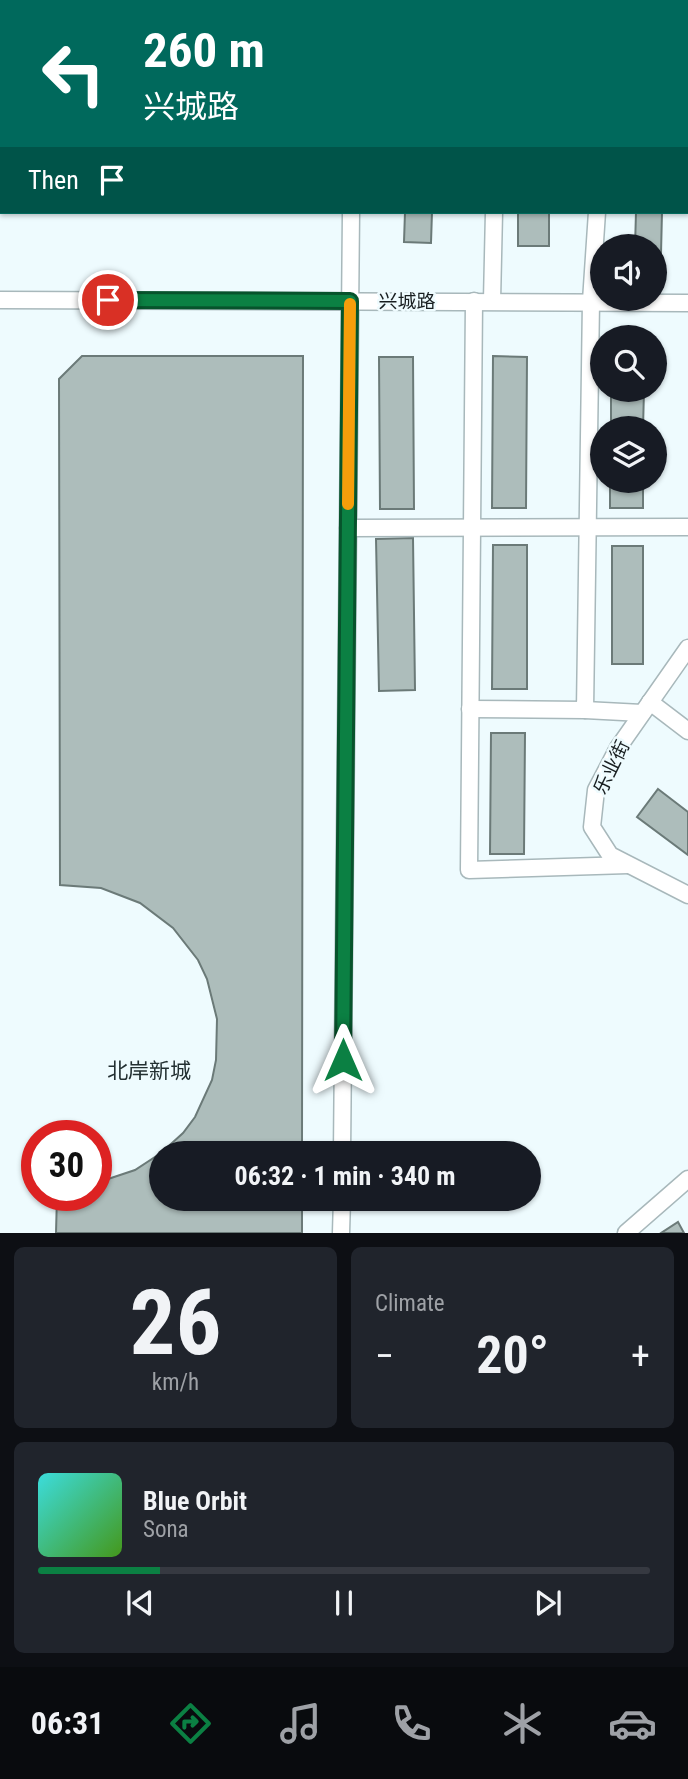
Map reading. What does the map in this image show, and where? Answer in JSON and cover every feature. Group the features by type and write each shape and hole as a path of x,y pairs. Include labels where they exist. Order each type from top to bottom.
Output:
{"street":[{"path":"342,1141 351,214"},
{"path":"492,301 494,214"},
{"path":"596,234 597,214"},
{"name":"兴城路","path":"0,300 590,301"},
{"path":"474,301 469,870 628,865"},
{"name":"兴城路","path":"667,303 688,303"},
{"path":"585,710 591,311"},
{"path":"348,528 688,527"},
{"name":"乐业街","path":"688,648 618,748 596,790 592,827 610,855 688,895"},
{"path":"470,709 585,710 646,707 688,731"},
{"path":"626,1233 688,1179"},
{"path":"341,1233 342,1211"}],"building":[{"path":"405,214 432,214 431,243 404,242"},
{"path":"518,214 549,214 549,246 518,246"},
{"path":"636,214 662,214 661,234 635,234"},
{"path":"82,356 303,356 302,1141 174,1141 195,1117 212,1080 216,1060 217,1019 207,979 198,960 173,928 140,903 101,888 60,885 59,379"},
{"path":"493,356 527,357 526,508 492,508"},
{"path":"379,357 413,357 414,509 380,509"},
{"path":"611,402 644,402 643,416 611,416"},
{"path":"610,493 643,493 643,508 610,508"},
{"path":"413,538 415,690 379,691 376,539"},
{"path":"493,545 527,545 527,689 492,689"},
{"path":"612,546 643,546 643,664 612,664"},
{"path":"491,733 525,733 524,854 490,854"},
{"path":"658,789 688,812 688,855 637,817"},
{"path":"149,1161 149,1211 302,1211 302,1233 56,1233 57,1211 112,1211 112,1178 135,1170"},
{"path":"678,1222 684,1233 661,1233"}],"slow traffic":[{"path":"348,504 350,304"}],"district":[{"name":"北岸新城","path":"149,1071"}],"route":[{"path":"108,300 350,301 343,1060"}]}
